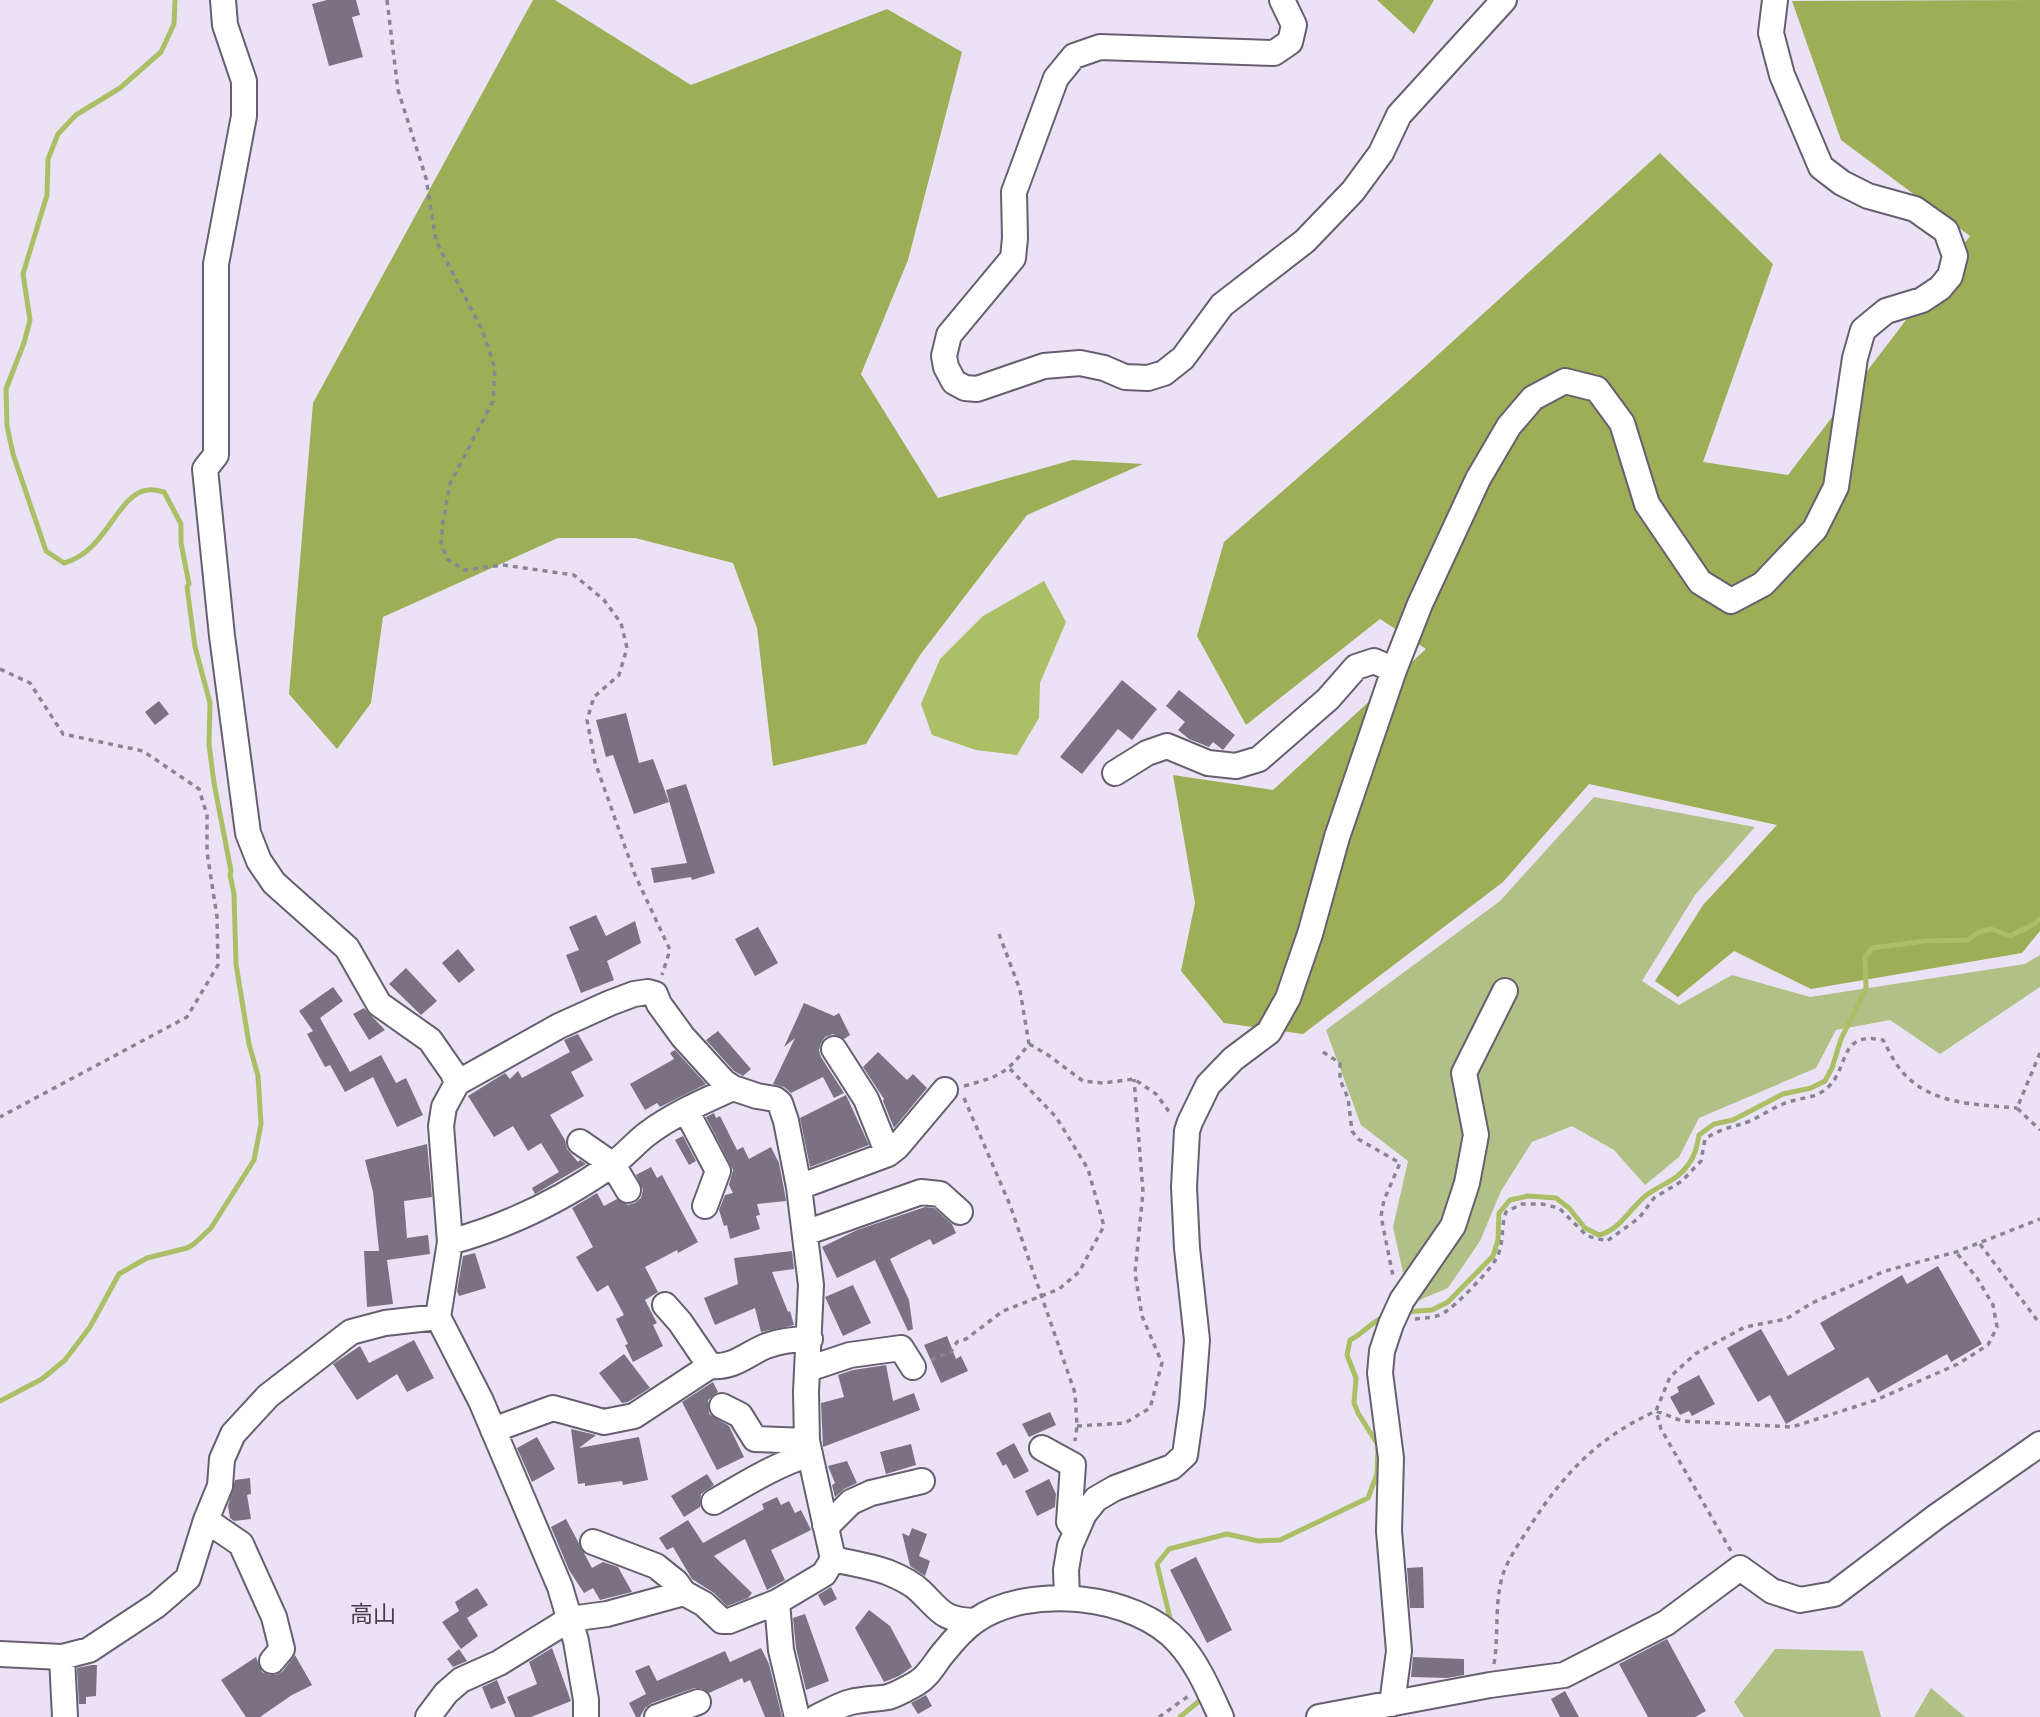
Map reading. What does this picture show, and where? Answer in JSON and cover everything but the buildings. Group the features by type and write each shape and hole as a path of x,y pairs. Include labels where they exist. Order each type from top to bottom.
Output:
{"street":[{"path":"223,0 225,25 244,81 244,117 216,264 216,455 205,469 222,636 248,833 259,861 274,883 347,948 379,1004 430,1040 457,1083"},
{"path":"1282,0 1294,25 1290,42 1274,53 1100,47 1074,56 1056,78 1014,192 1013,258 949,335 944,356 954,382 977,390 1044,366 1080,363 1104,368 1125,377 1149,378 1164,373 1183,358 1222,305 1305,241 1353,191 1381,153 1399,115 1504,0"},
{"path":"1067,1597 1067,1559 1075,1530 1096,1499 1115,1488 1172,1467 1185,1455 1197,1340 1187,1248 1184,1186 1186,1131 1209,1085 1233,1059 1269,1032 1288,998 1310,934 1336,836 1394,670 1420,604 1478,479 1509,426 1532,398 1565,381 1597,389 1622,423 1647,504 1700,582 1731,601 1763,584 1815,529 1836,487 1855,358 1863,330 1886,311 1922,300 1940,288 1950,276 1955,256 1946,231 1915,209 1868,196 1842,183 1821,167 1782,75 1771,33 1775,0"},
{"path":"1115,773 1147,753 1167,746 1208,763 1236,766 1259,759 1328,699 1356,667 1374,661 1394,670"},
{"path":"1392,1704 1399,1651 1390,1531 1391,1458 1380,1373 1382,1351 1396,1314 1453,1226 1468,1183 1476,1135 1464,1073 1505,991"},
{"path":"586,1717 581,1664 560,1587 466,1367 438,1317 450,1242 441,1126 444,1107 457,1083 559,1026 610,1003 648,992 655,994 659,1004 683,1037 724,1082 733,1088 757,1096 767,1096 780,1103 786,1121 799,1187 811,1286 808,1447 833,1559 824,1574 777,1602 729,1621 722,1620 704,1604 684,1593 676,1582 656,1566 593,1542"},
{"path":"834,1049 866,1099 887,1154"},
{"path":"450,1242 494,1229 527,1215 613,1165 647,1134 733,1088"},
{"path":"799,1187 887,1154 897,1147 945,1090"},
{"path":"688,1110 718,1171 705,1206"},
{"path":"580,1142 613,1165 628,1190"},
{"path":"805,1233 921,1192 940,1194 960,1212"},
{"path":"666,1305 710,1366"},
{"path":"0,1654 62,1657 89,1650 157,1605 188,1577 220,1486 222,1458 233,1434 268,1396 351,1332 385,1322 438,1317"},
{"path":"493,1430 553,1408 604,1422 634,1416 710,1366 729,1366 767,1346 810,1339"},
{"path":"808,1369 850,1354 901,1348 913,1367"},
{"path":"722,1406 740,1415 755,1439 808,1447"},
{"path":"1318,1717 1490,1685 1563,1675 1666,1623 1740,1568 1772,1591 1800,1600 1834,1594 2040,1444"},
{"path":"714,1502 808,1447"},
{"path":"1042,1448 1073,1465 1069,1522 1075,1530"},
{"path":"825,1525 851,1502 871,1493 922,1481"},
{"path":"206,1520 240,1544 274,1617 282,1649 272,1661"},
{"path":"833,1559 886,1572 919,1590 933,1607 948,1616 958,1620 975,1621"},
{"path":"434,1714 446,1693 461,1680 499,1663 570,1619 607,1614 684,1593"},
{"path":"817,1717 853,1702 891,1696 915,1684 931,1671 945,1651 975,1621 998,1609 1067,1597 1114,1605 1140,1614 1163,1628 1194,1662 1221,1717"},
{"path":"777,1602 781,1650 797,1717"},
{"path":"62,1657 65,1717"},
{"path":"657,1717 698,1702"}],"path":[{"path":"387,0 398,90 426,178 436,241 478,321 495,369 493,401 450,484 441,543 447,559 464,570 503,565 574,575 604,600 621,623 627,648 619,675 594,697 587,720 595,762 631,862 670,950 655,994"},
{"path":"0,669 30,683 63,734 143,751 199,789 207,815 207,852 217,917 218,965 187,1017 0,1117"},
{"path":"999,934 1020,990 1029,1044 1010,1069 988,1080 959,1087 1010,1205 1074,1393 1077,1426 1073,1465"},
{"path":"1323,1052 1340,1063 1340,1080 1348,1098 1352,1131 1358,1139 1400,1163 1384,1200 1381,1216 1395,1292 1396,1314 1441,1314 1456,1305 1497,1258 1503,1241 1502,1223 1506,1212 1522,1204 1542,1204 1559,1208 1587,1236 1606,1241 1639,1218 1654,1198 1682,1181 1701,1161 1705,1139 1722,1128 1744,1123 1775,1106 1820,1094 1839,1073 1847,1051 1856,1040 1883,1040 1900,1070 1924,1091 1952,1101 2017,1108 2040,1130"},
{"path":"1029,1044 1083,1081 1103,1083 1134,1079 1156,1094 1186,1131"},
{"path":"2017,1108 2040,1054"},
{"path":"913,1367 951,1352 957,1342 966,1339 1003,1311 1059,1289 1079,1272 1104,1226 1088,1169 1056,1118 1010,1069"},
{"path":"1077,1426 1125,1423 1150,1408 1161,1363 1142,1316 1135,1273 1143,1192 1134,1079"},
{"path":"1490,1685 1497,1648 1499,1593 1504,1572 1524,1535 1547,1500 1587,1454 1611,1435 1656,1411 1671,1377 1695,1354 1745,1327 1786,1319 1812,1303 1885,1271 1980,1244 2040,1219"},
{"path":"1980,1244 2040,1324"},
{"path":"1656,1411 1682,1421 1792,1427 1876,1400 1958,1364 1988,1345 1997,1327 1993,1305 1977,1278 1956,1252"},
{"path":"1656,1411 1661,1429 1740,1568"},
{"path":"1159,1717 1187,1696 1207,1686"}],"shaded area":[{"path":"533,0 555,0 691,85 887,9 962,52 908,260 861,374 938,498 1072,460 1143,464 1027,515 920,655 866,744 773,766 757,628 733,563 635,538 558,538 383,617 371,703 337,749 289,694 313,403"},
{"path":"1377,0 1434,0 1414,34"},
{"path":"2040,0 2040,931 2022,953 1811,989 1734,951 1678,997 1655,981 1703,905 1777,825 1589,784 1503,882 1303,1034 1224,1023 1181,971 1195,903 1173,775 1273,790 1426,649 1380,619 1246,725 1197,636 1224,542 1419,372 1660,153 1773,264 1703,462 1788,475 1970,236 1841,140 1792,1"},
{"path":"1044,581 1066,622 1040,683 1039,718 1017,755 976,750 932,735 921,704 940,659 983,616"},
{"path":"1594,797 1755,827 1695,895 1642,981 1679,1005 1732,975 1810,997 2025,964 2040,955 2040,987 1940,1054 1890,1020 1836,1030 1816,1068 1699,1118 1679,1157 1645,1185 1614,1150 1572,1126 1532,1142 1501,1191 1480,1241 1448,1288 1410,1304 1393,1227 1408,1161 1361,1125 1326,1030 1500,901"},
{"path":"1775,1649 1863,1651 1881,1717 1744,1717 1734,1702"},
{"path":"1931,1688 1965,1717 1914,1717"}],"waterway":[{"path":"0,1401 42,1379 65,1360 90,1327 119,1274 147,1258 187,1248 211,1228 254,1160 261,1124 258,1076 249,1044 236,964 231,871 209,744 210,703 195,647 187,587 189,584 181,543 181,524 164,492 150,490 137,494 128,501 91,547 79,557 64,563 46,551 13,454 7,426 6,389 30,320 23,274 47,195 48,159 58,134 76,115 120,88 161,52 174,24 175,0"},
{"path":"1404,1312 1432,1310 1448,1302 1493,1256 1498,1240 1499,1213 1510,1200 1528,1196 1556,1198 1569,1208 1585,1228 1599,1235 1607,1232 1620,1223 1648,1194 1684,1170 1694,1155 1699,1135 1714,1124 1733,1120 1783,1094 1811,1088 1825,1081 1841,1039 1866,988 1865,958 1872,948 1925,941 1968,940 1979,932 1991,929 2011,936 2040,919"},
{"path":"1175,1625 1170,1618 1157,1564 1169,1549 1227,1534 1258,1541 1280,1540 1368,1498 1377,1474 1378,1445 1354,1403 1356,1378 1347,1355 1350,1340 1387,1316"},
{"path":"1180,1717 1204,1697"}],"district":[{"name":"高山","path":"373,1613"}]}
